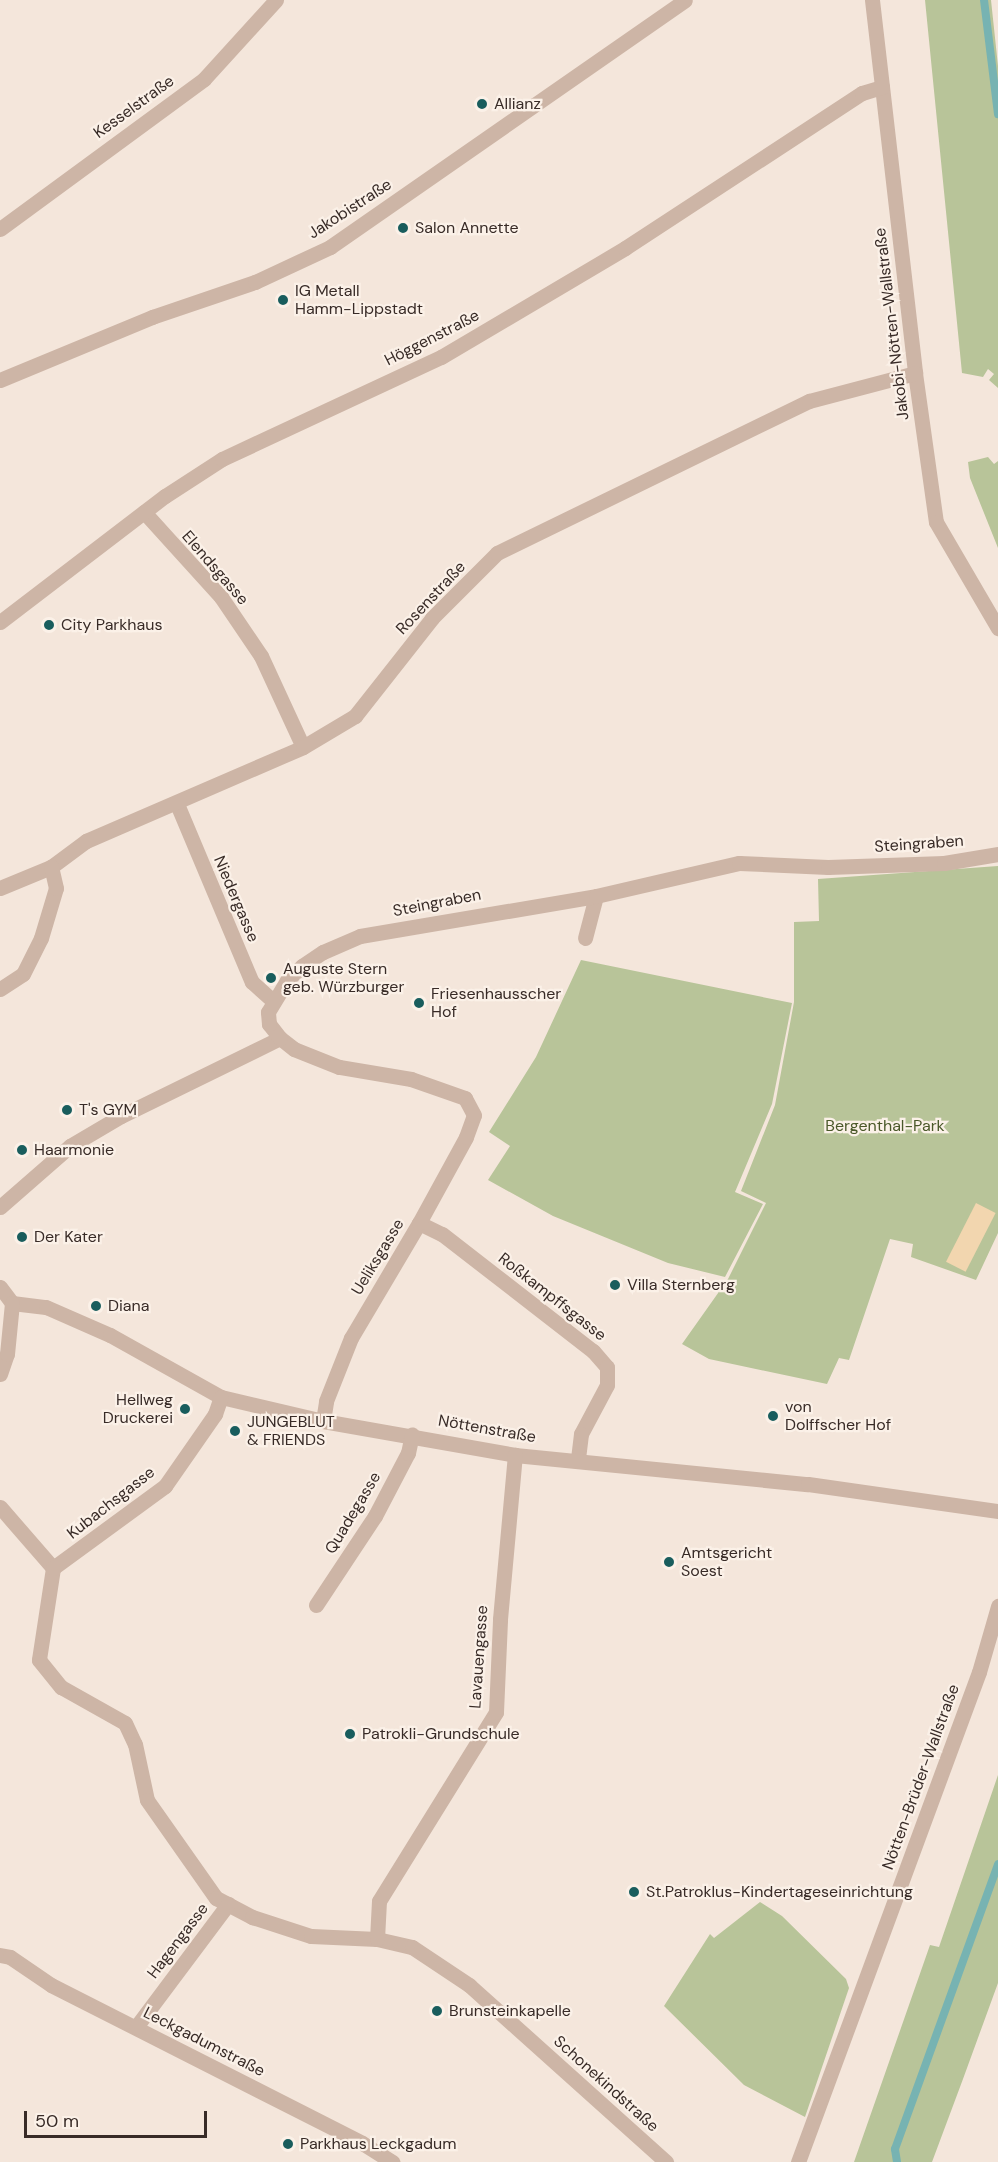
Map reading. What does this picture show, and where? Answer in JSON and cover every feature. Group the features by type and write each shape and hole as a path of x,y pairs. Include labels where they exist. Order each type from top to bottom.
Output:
{"street":[{"name":"Kesselstraße","path":"0,229 204,79 276,0"},
{"name":"Jakobistraße","path":"0,380 152,317 255,282 330,247 685,0"},
{"name":"Jakobi-Nötten-Wallstraße","path":"872,0 915,373 936,522 998,628"},
{"name":"Höggenstraße","path":"0,622 144,512 222,459 441,357 625,248 862,93 882,87"},
{"name":"Rosenstraße","path":"0,888 51,867 86,841 177,804 303,747 355,716 432,618 497,553 809,401 915,373"},
{"name":"Elendsgasse","path":"144,512 221,597 255,646 303,747"},
{"name":"Niedergasse","path":"177,804 252,982 273,1001"},
{"name":"Steingraben","path":"273,1001 302,966 322,952 360,936 596,896 740,863 828,867 933,864 998,854"},
{"path":"0,989 23,974 41,938 56,888 51,867"},
{"path":"585,938 596,896"},
{"path":"0,1207 70,1146 121,1116 280,1038 269,1024 273,1001"},
{"name":"Ueliksgasse","path":"280,1038 294,1049 339,1066 411,1079 465,1098 474,1115 466,1137 419,1223 351,1338 326,1401 323,1421"},
{"name":"Roßkampffsgasse","path":"419,1223 442,1234 593,1351 607,1367 607,1385 581,1434 578,1460"},
{"path":"0,1287 12,1303 7,1354 0,1374"},
{"name":"Nöttenstraße","path":"12,1303 46,1307 99,1330 221,1397 323,1421 412,1434 515,1455 808,1484 998,1511"},
{"name":"Kubachsgasse","path":"53,1568 165,1486 215,1414 221,1397"},
{"name":"Quadegasse","path":"316,1605 375,1516 408,1453 412,1434"},
{"name":"Lavauengasse","path":"377,1939 379,1901 496,1712 509,1490 515,1455"},
{"path":"0,1507 53,1568"},
{"name":"Schonekindstraße","path":"53,1568 39,1660 49,1676 61,1687 125,1723 135,1744 147,1800 216,1898 252,1917 311,1936 377,1939 412,1947 469,1985 666,2162"},
{"name":"Nötten-Brüder-Wallstraße","path":"798,2162 979,1672 998,1606"},
{"name":"Hagengasse","path":"135,2027 228,1904"},
{"name":"Leckgadumstraße","path":"0,1956 10,1957 51,1985 354,2138 392,2162"}],"green space":[{"path":"925,0 991,0 998,66 998,388 989,380 994,374 988,369 983,377 962,373"},
{"path":"988,457 994,464 998,461 998,548 970,478 968,462"},
{"name":"Bergenthal-Park","path":"998,866 998,1233 976,1280 911,1257 913,1244 890,1239 849,1360 839,1358 827,1384 709,1359 682,1344 728,1279 766,1203 741,1191 775,1105 794,1002 794,922 819,921 818,879"},
{"path":"581,960 792,1003 772,1104 735,1192 763,1204 725,1277 668,1263 553,1216 488,1180 510,1146 489,1132 536,1057"},
{"path":"998,1775 998,1983 963,2079 932,2162 854,2162 930,1945 939,1947"},
{"path":"760,1902 782,1916 846,1979 849,1988 805,2117 744,2085 664,2006 710,1934 714,1938"}],"sand":[{"path":"976,1203 996,1213 966,1272 946,1262"}],"waterway":[{"path":"984,0 998,114"},
{"path":"897,2162 895,2149 998,1864"}],"place":[{"name":"Allianz","path":"482,104"},
{"name":"Salon Annette","path":"403,228"},
{"name":"IG Metall Hamm-Lippstadt","path":"283,300"},
{"name":"City Parkhaus","path":"49,625"},
{"name":"Auguste Stern geb. Würzburger","path":"271,978"},
{"name":"Friesenhausscher Hof","path":"419,1003"},
{"name":"T's GYM","path":"67,1110"},
{"name":"Haarmonie","path":"22,1150"},
{"name":"Der Kater","path":"22,1237"},
{"name":"Villa Sternberg","path":"615,1285"},
{"name":"Diana","path":"96,1306"},
{"name":"Hellweg Druckerei","path":"185,1409"},
{"name":"von Dolffscher Hof","path":"773,1416"},
{"name":"JUNGEBLUT & FRIENDS","path":"235,1431"},
{"name":"Amtsgericht Soest","path":"669,1562"},
{"name":"Patrokli-Grundschule","path":"350,1734"},
{"name":"St.Patroklus-Kindertageseinrichtung","path":"634,1892"},
{"name":"Brunsteinkapelle","path":"437,2011"},
{"name":"Parkhaus Leckgadum","path":"288,2144"}]}
